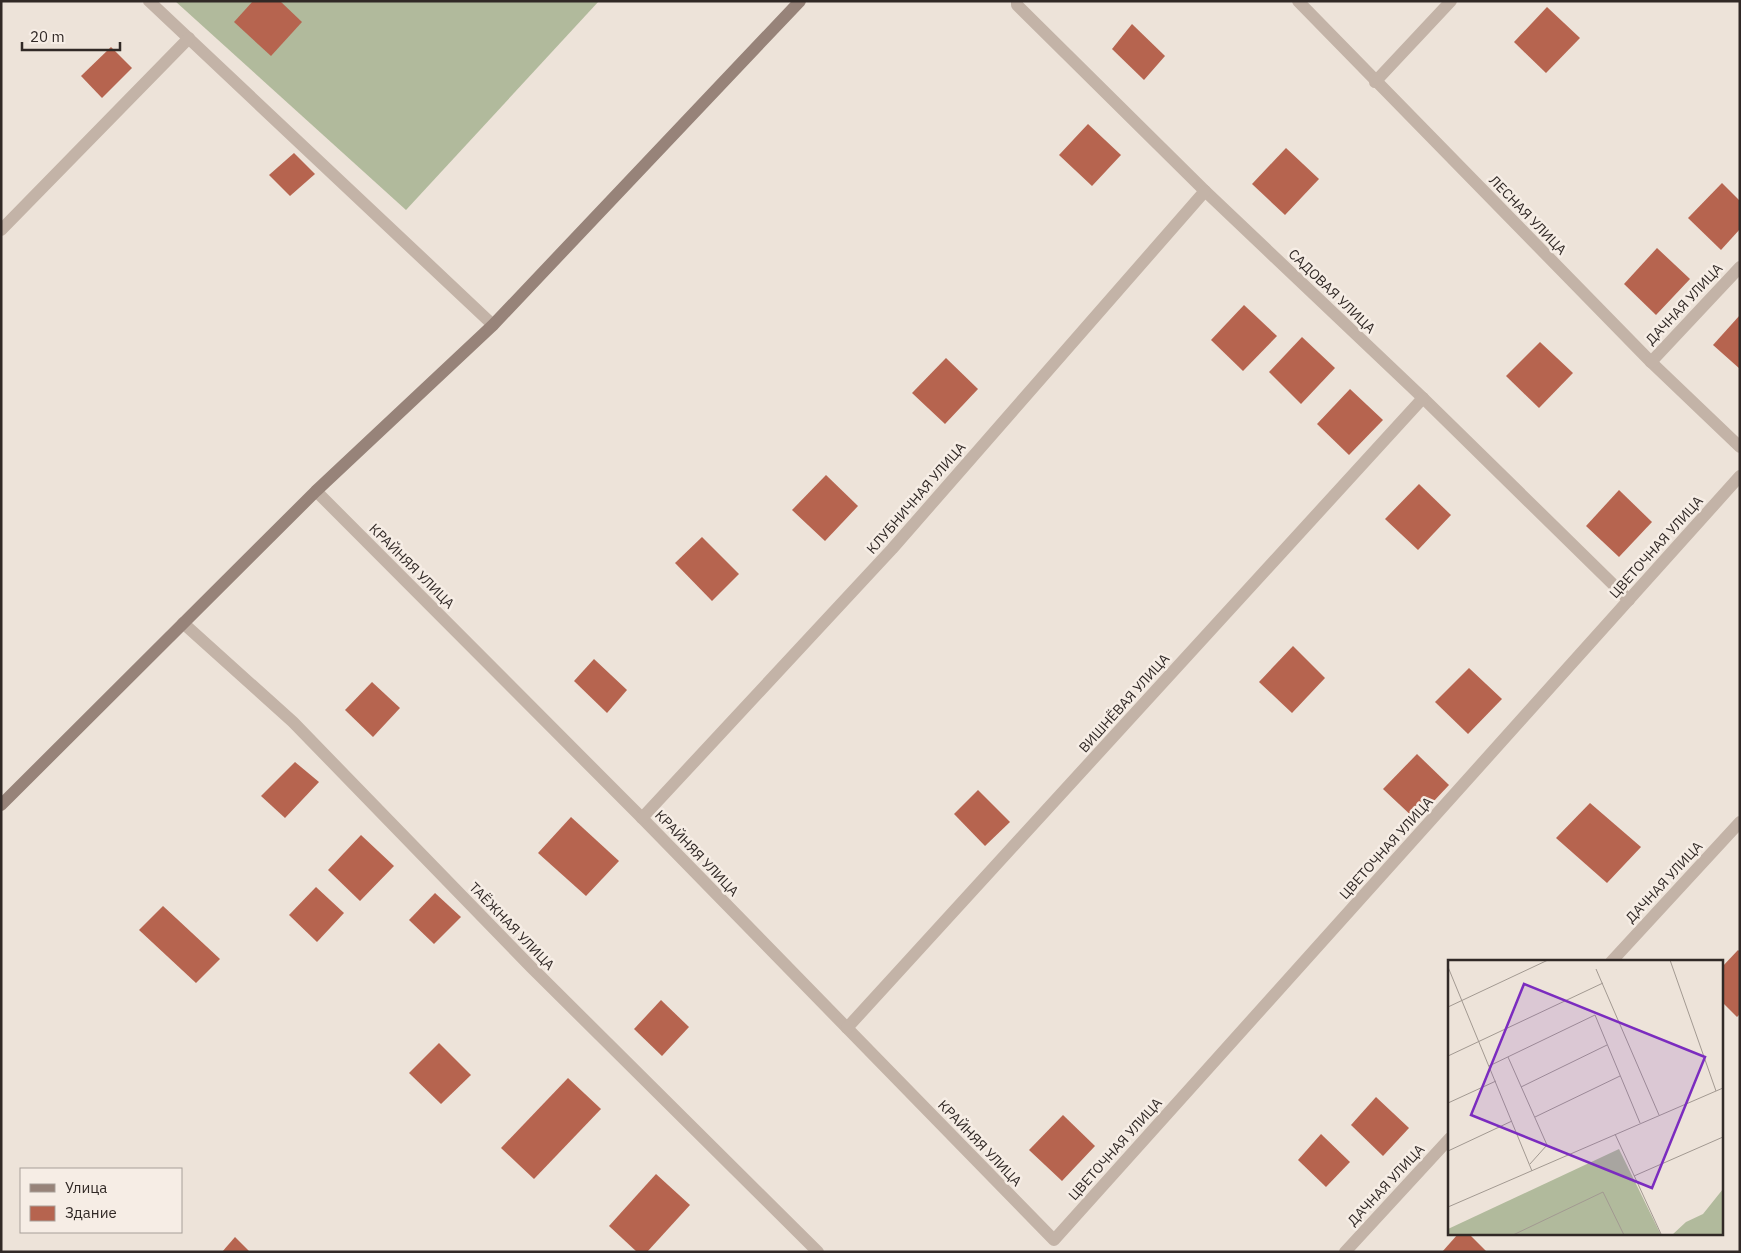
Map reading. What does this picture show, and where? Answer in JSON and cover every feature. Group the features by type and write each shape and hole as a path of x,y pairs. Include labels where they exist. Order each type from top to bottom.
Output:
{"main road":[{"path":"1,805 316,491 492,325 800,1"}],"street":[{"path":"149,1 492,325"},
{"name":"САДОВАЯ УЛИЦА","path":"1017,1 1017,4 1205,191 1423,398 1629,600"},
{"name":"ЛЕСНАЯ УЛИЦА","path":"1298,1 1650,362 1740,447"},
{"path":"1376,82 1451,1"},
{"path":"1,230 189,38"},
{"name":"КЛУБНИЧНАЯ УЛИЦА","path":"642,818 892,549 1205,191"},
{"name":"ДАЧНАЯ УЛИЦА","path":"1650,362 1740,267"},
{"name":"ВИШНЁВАЯ УЛИЦА","path":"847,1028 1423,398"},
{"name":"ЦВЕТОЧНАЯ УЛИЦА","path":"1054,1240 1740,476"},
{"name":"КРАЙНЯЯ УЛИЦА","path":"316,491 642,818 1054,1240"},
{"name":"ТАЁЖНАЯ УЛИЦА","path":"183,624 293,722 531,967 818,1252"},
{"name":"ДАЧНАЯ УЛИЦА","path":"1613,960 1740,822"},
{"name":"ДАЧНАЯ УЛИЦА","path":"1345,1252 1448,1140"}],"green space":[{"path":"175,1 599,1 406,210"}],"building":[{"path":"253,1 280,1 302,22 271,56 234,22"},
{"path":"1547,7 1580,38 1546,73 1514,42"},
{"path":"1132,24 1165,56 1144,80 1112,49"},
{"path":"111,47 132,68 102,98 81,76"},
{"path":"1088,124 1121,155 1092,186 1059,155"},
{"path":"1286,148 1319,179 1285,215 1252,184"},
{"path":"294,153 315,174 290,196 269,175"},
{"path":"1722,183 1740,201 1740,229 1721,250 1688,218"},
{"path":"1657,248 1690,279 1656,315 1624,284"},
{"path":"1244,305 1277,336 1243,371 1211,340"},
{"path":"1740,315 1740,369 1713,345"},
{"path":"1302,337 1335,368 1301,404 1269,372"},
{"path":"1540,342 1573,373 1539,408 1506,376"},
{"path":"946,358 978,389 945,424 912,393"},
{"path":"1350,389 1383,420 1349,455 1317,424"},
{"path":"826,475 858,506 825,541 792,510"},
{"path":"1419,484 1451,515 1418,550 1385,519"},
{"path":"1619,490 1652,522 1619,557 1586,526"},
{"path":"702,537 739,574 712,601 675,563"},
{"path":"1293,646 1325,678 1292,713 1259,682"},
{"path":"594,659 627,690 607,713 574,681"},
{"path":"1469,668 1502,699 1468,734 1435,702"},
{"path":"372,682 400,708 373,737 345,710"},
{"path":"1417,754 1449,785 1416,820 1383,789"},
{"path":"295,762 319,782 285,818 261,796"},
{"path":"978,790 1010,822 985,846 954,814"},
{"path":"1590,803 1641,847 1607,883 1556,838"},
{"path":"571,817 619,861 586,896 538,853"},
{"path":"361,835 394,866 360,901 328,870"},
{"path":"316,887 344,913 317,942 289,915"},
{"path":"435,893 461,917 434,944 409,920"},
{"path":"163,906 220,959 196,983 139,930"},
{"path":"1738,950 1740,952 1740,1014 1737,1017 1724,1004 1724,965"},
{"path":"661,1000 689,1027 662,1056 634,1029"},
{"path":"439,1043 471,1075 441,1104 409,1073"},
{"path":"568,1078 601,1109 534,1179 501,1148"},
{"path":"1376,1097 1409,1128 1383,1156 1351,1125"},
{"path":"1063,1115 1095,1146 1062,1181 1029,1150"},
{"path":"1321,1134 1350,1162 1326,1187 1298,1160"},
{"path":"656,1174 690,1205 647,1252 637,1252 609,1226"},
{"path":"1456,1236 1471,1236 1487,1252 1442,1252"},
{"path":"235,1237 250,1252 222,1252"}]}
